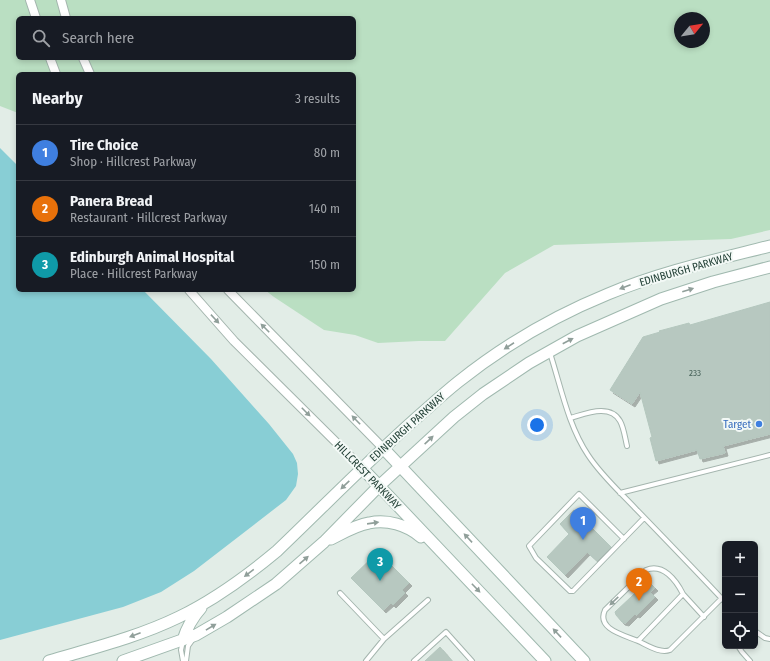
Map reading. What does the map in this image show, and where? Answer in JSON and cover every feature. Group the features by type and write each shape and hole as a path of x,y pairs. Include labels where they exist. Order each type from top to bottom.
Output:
{"main road":[{"name":"EDINBURGH PARKWAY","path":"49,661 131,637 178,618 205,603 244,577 272,555 383,448 439,398 469,374 510,345 558,317 608,294 659,274 770,246"},
{"name":"EDINBURGH PARKWAY","path":"123,661 196,635 228,617 276,584 324,542 379,486 454,417 513,373 550,350 599,326 678,293 770,267"},
{"path":"383,448 584,661"},
{"name":"HILLCREST PARKWAY","path":"362,468 546,661"},
{"path":"324,542 369,523 393,523 406,527 418,534 445,556"},
{"path":"183,640 192,619 205,603"}],"street":[{"path":"30,0 35,16"},
{"path":"61,0 65,16"},
{"path":"51,60 55,72"},
{"path":"84,60 89,72"},
{"name":"HILLCREST PARKWAY","path":"190,292 234,340 362,468"},
{"path":"230,292 383,448"}],"lane":[{"path":"550,350 570,418 579,440 588,455 620,493 722,599"},
{"path":"570,418 600,410 612,413 620,421 627,446"},
{"path":"620,493 770,455"},
{"path":"624,539 579,494 529,546 536,558 570,591 573,591 624,539 644,518"},
{"path":"704,617 683,594 680,586 667,573 662,569 652,568 646,570 605,610 603,621 611,630 661,651 666,651 670,650 722,601"},
{"path":"340,593 384,639"},
{"path":"638,641 683,594"},
{"path":"366,661 384,639 428,600"},
{"path":"414,661 446,632 472,661"},
{"path":"758,633 765,638 770,639"},
{"path":"185,661 188,646 196,635"},
{"path":"183,640 181,650 185,661"},
{"path":"740,649 750,661"}],"green space":[{"path":"0,0 770,0 770,230 731,239 554,245 505,273 445,341 378,343 355,335 324,330 268,292 356,292 356,72 16,72 16,112 0,106"}],"water":[{"path":"0,148 16,164 16,292 145,292 211,359 269,424 293,454 297,463 298,474 296,486 286,500 194,571 161,592 123,607 0,640"}],"building":[{"path":"770,302 770,434 723,446 725,453 700,459 697,450 656,461 650,438 652,437 640,392 632,404 610,390 643,337 660,332 659,331 689,323 690,325"},
{"path":"574,510 611,547 597,561 587,552 565,575 547,557 569,534 560,524"},
{"path":"378,552 409,583 402,590 405,593 393,605 391,603 383,610 351,578"},
{"path":"648,581 655,588 650,592 655,597 637,615 635,614 626,623 622,622 615,612"},
{"path":"440,647 452,661 425,661"}],"place":[{"name":"Target","path":"759,424"},
{"name":"Tire Choice","path":"583,540"},
{"name":"Edinburgh Animal Hospital","path":"380,581"},
{"name":"Panera Bread","path":"639,601"}]}
